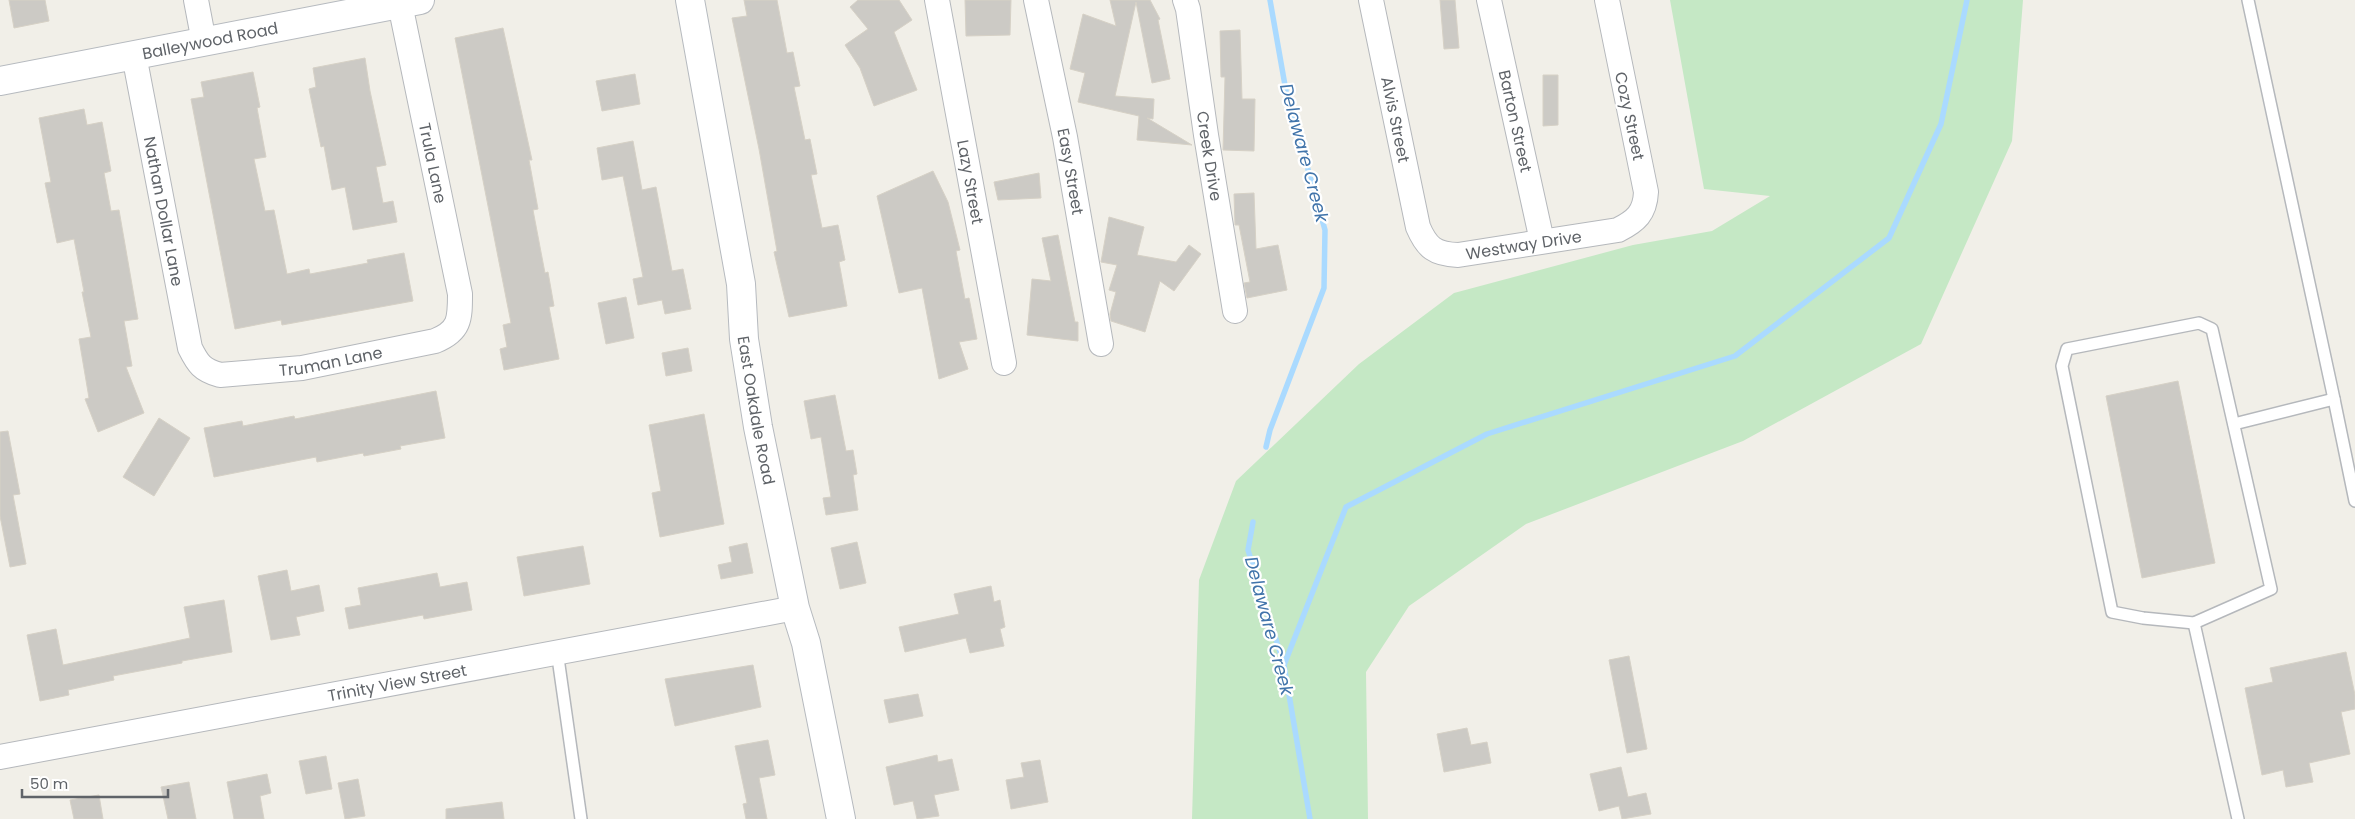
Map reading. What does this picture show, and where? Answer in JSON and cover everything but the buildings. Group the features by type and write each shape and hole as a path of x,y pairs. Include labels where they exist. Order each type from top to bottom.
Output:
{"street":[{"path":"196,0 204,42"},
{"name":"East Oakdale Road","path":"690,0 741,284 744,339 758,426 795,608 806,643 842,819"},
{"name":"Lazy Street","path":"937,0 1004,363"},
{"name":"Easy Street","path":"1036,0 1064,137 1101,344"},
{"name":"Creek Drive","path":"1184,0 1188,9 1206,135 1235,311"},
{"name":"Alvis Street","path":"1371,0 1414,209 1423,239"},
{"name":"Barton Street","path":"1489,0 1542,241"},
{"name":"Cozy Street","path":"1607,0 1646,192 1646,204 1640,217 1628,225"},
{"name":"Balleywood Road","path":"0,81 410,2"},
{"name":"Trula Lane","path":"410,2 460,294 458,322"},
{"name":"Nathan Dollar Lane","path":"134,55 190,348 198,365"},
{"name":"Westway Drive","path":"1423,239 1430,247 1442,255 1458,255 1618,230 1628,225"},
{"name":"Truman Lane","path":"198,365 207,372 220,375 302,368 435,341 449,336 458,322"},
{"name":"Trinity View Street","path":"0,757 557,651 795,608"}],"lane":[{"path":"2248,0 2355,501"},
{"path":"2199,323 2212,330 2271,589 2194,623 2142,618 2112,612 2062,366 2067,349 2199,323"},
{"path":"2234,424 2334,399"},
{"path":"2194,623 2238,819"},
{"path":"557,651 582,819"}],"green space":[{"path":"1670,0 2023,0 2012,141 1921,344 1743,441 1526,524 1409,606 1366,672 1368,819 1192,819 1199,580 1236,481 1359,364 1454,293 1633,245 1712,231 1770,196 1704,189"}],"waterway":[{"name":"Delaware Creek","path":"1266,447 1270,430 1324,288 1325,230 1286,91 1270,0"},
{"path":"1284,665 1346,507 1487,434 1735,356 1889,238 1941,124 1967,0"},
{"name":"Delaware Creek","path":"1253,522 1248,550 1284,665 1310,819"}]}
